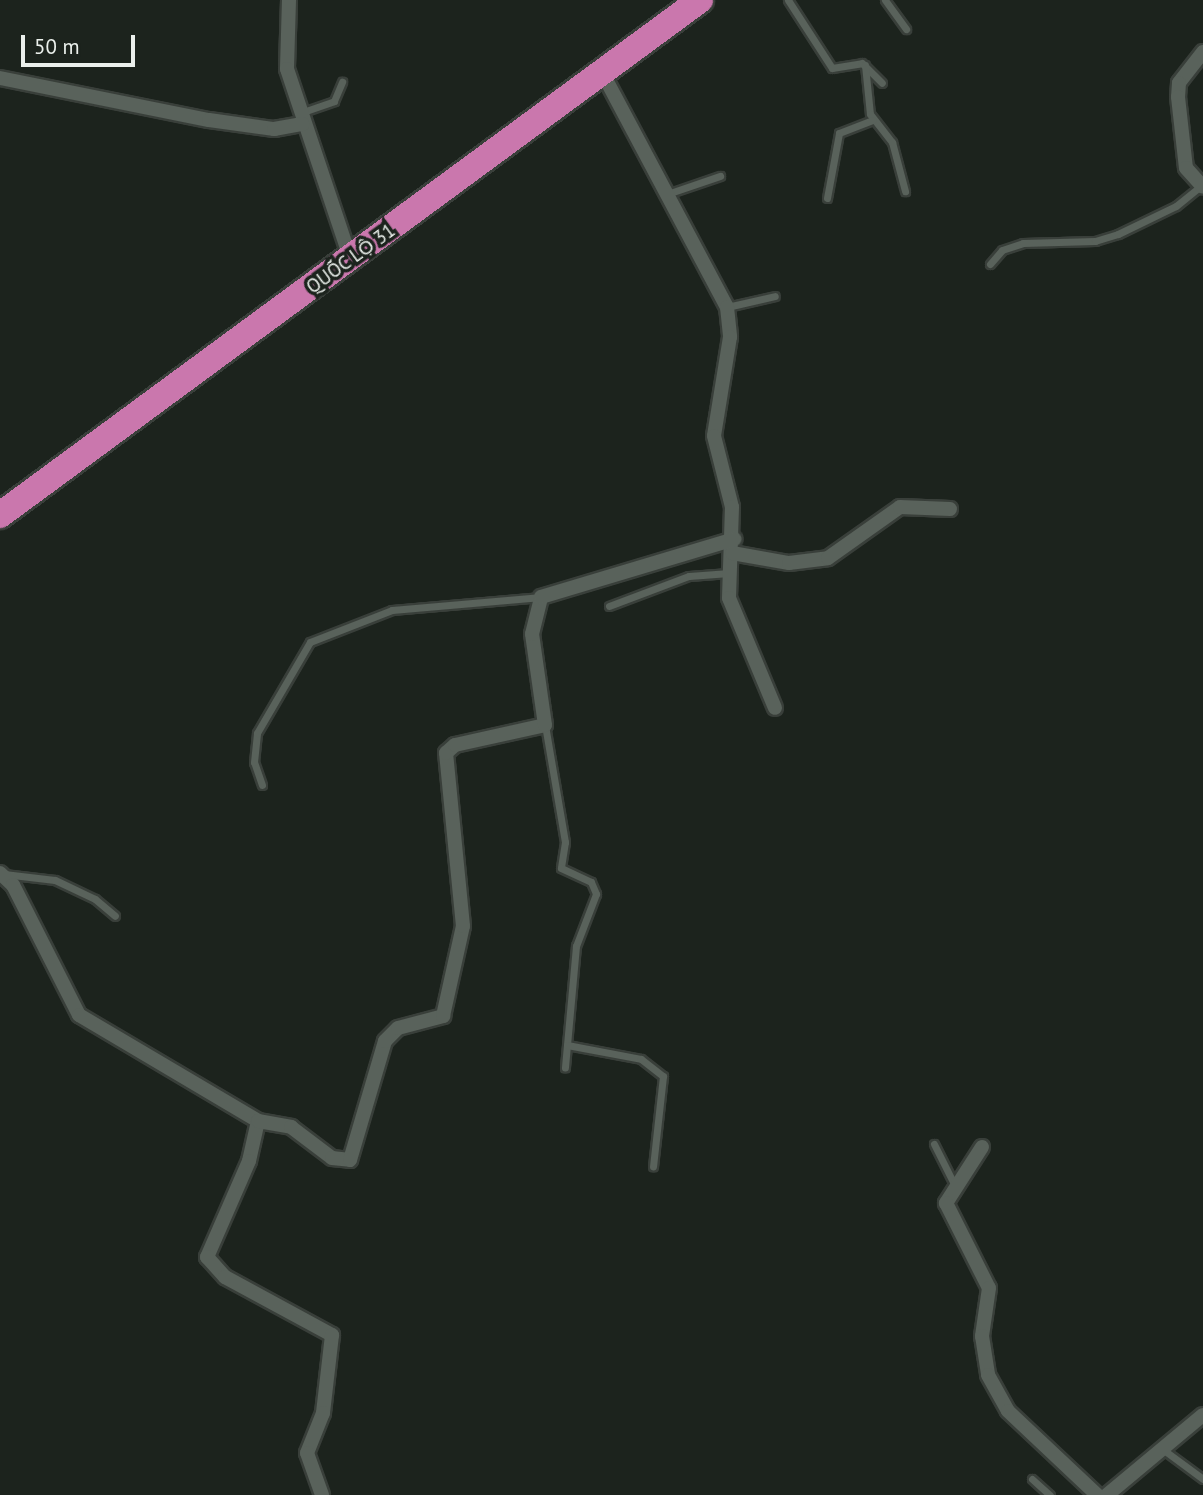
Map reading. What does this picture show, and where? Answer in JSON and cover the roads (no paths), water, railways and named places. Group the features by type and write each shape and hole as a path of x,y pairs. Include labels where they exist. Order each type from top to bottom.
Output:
{"highway":[{"name":"QUỐC LỘ 31","path":"2,508 351,260 701,0"}],"street":[{"path":"289,0 287,69 301,119 351,260"},
{"path":"1202,186 1186,168 1178,97 1179,83 1203,52"},
{"path":"603,74 670,192 727,307 730,337 714,436 733,546 729,598 742,638 775,708"},
{"path":"0,78 209,120 274,129 301,119"},
{"path":"1,874 79,1015 258,1121 291,1127 340,1163 354,1156 385,1041 398,1028 436,1022 444,1012 463,926 446,753 455,745 545,724 532,634 541,597 733,546 762,561 820,560 861,540 900,508 950,509"},
{"path":"258,1121 249,1161 207,1257 225,1277 332,1335 324,1413 307,1453 322,1495"},
{"path":"982,1147 955,1187 946,1210 989,1288 982,1336 993,1390 1097,1495"},
{"path":"1107,1495 1203,1415"}],"lane":[{"path":"788,0 832,68 865,65"},
{"path":"886,0 906,29"},
{"path":"865,65 882,83"},
{"path":"865,65 873,120 892,142 905,191"},
{"path":"301,119 334,101 342,82"},
{"path":"827,198 839,133 873,120"},
{"path":"670,192 720,176"},
{"path":"990,264 1002,250 1023,243 1095,242 1118,234 1175,206 1202,186"},
{"path":"727,307 775,296"},
{"path":"609,606 689,576 730,573"},
{"path":"262,785 254,762 257,733 310,642 392,610 541,597"},
{"path":"545,724 565,842 561,868 591,882 596,894 576,946 565,1068"},
{"path":"1,874 55,880 95,899 115,916"},
{"path":"567,1045 641,1059 663,1076 653,1166"},
{"path":"934,1144 955,1187"},
{"path":"1161,1448 1203,1479"},
{"path":"1032,1479 1050,1495"}]}
